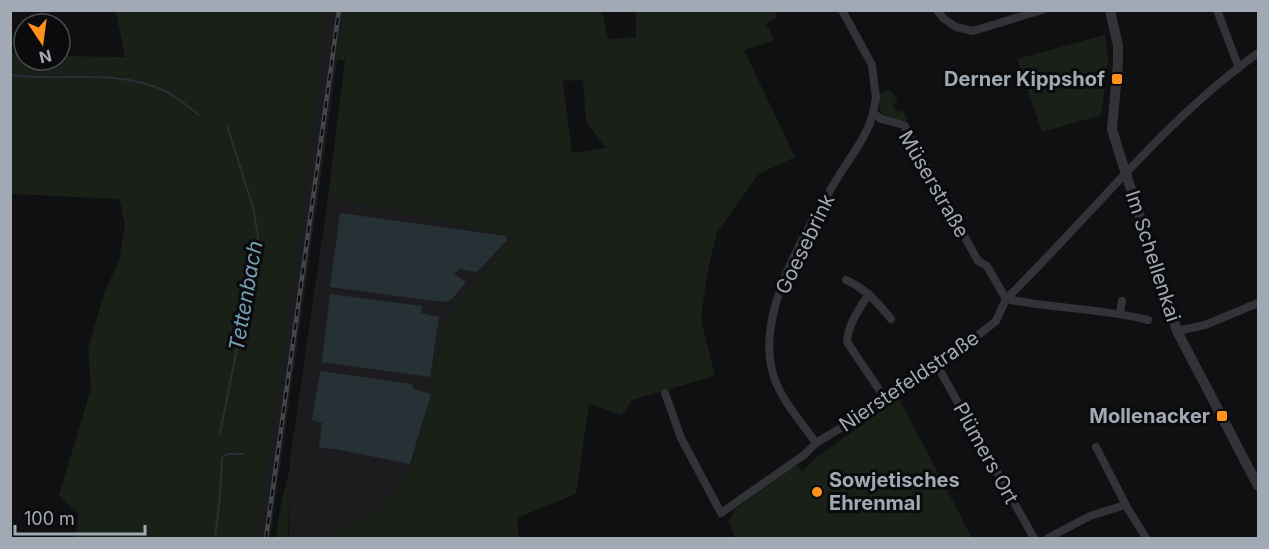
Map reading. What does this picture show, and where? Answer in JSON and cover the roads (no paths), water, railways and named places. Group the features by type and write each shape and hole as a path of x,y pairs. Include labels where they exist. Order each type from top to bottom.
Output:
{"street":[{"path":"842,10 872,65 876,98 873,113"},
{"path":"937,10 956,27 973,31 1042,10"},
{"name":"Im Schellenkai","path":"1110,10 1118,46 1112,129 1125,173 1177,331 1258,486"},
{"path":"1217,10 1239,68"},
{"name":"Nierstefeldstraße","path":"665,393 681,438 721,513 804,455 816,443 849,423 884,397 926,369 938,367 996,321 1006,298 1125,173 1200,100 1258,53"},
{"name":"Müserstraße","path":"873,113 881,119 904,125 978,261 987,266 1006,298"},
{"name":"Goesebrink","path":"816,443 781,393 774,379 769,361 769,337 776,306 794,259 819,210 869,130 873,113"},
{"path":"846,280 869,294 891,320"},
{"path":"869,294 856,314 848,333 847,342 884,397"},
{"path":"1006,298 1148,320"},
{"path":"1120,314 1122,302"},
{"path":"1177,331 1205,325 1258,303"},
{"name":"Plümers Ort","path":"938,367 1034,538"},
{"path":"1096,447 1125,505 1146,538"},
{"path":"1048,538 1090,516 1125,505"}],"waterway":[{"name":"Tettenbach","path":"10,75 109,78 147,84 165,91 199,115"},
{"name":"Tettenbach","path":"220,433 247,298 249,265 258,237 253,207 227,126"},
{"path":"215,538 222,457 228,454 244,454"}],"railway":[{"path":"266,538 339,10"}],"place":[{"name":"Derner Kippshof","path":"1117,79"},
{"name":"Mollenacker","path":"1222,416"},
{"name":"Sowjetisches Ehrenmal","path":"817,492"}]}
